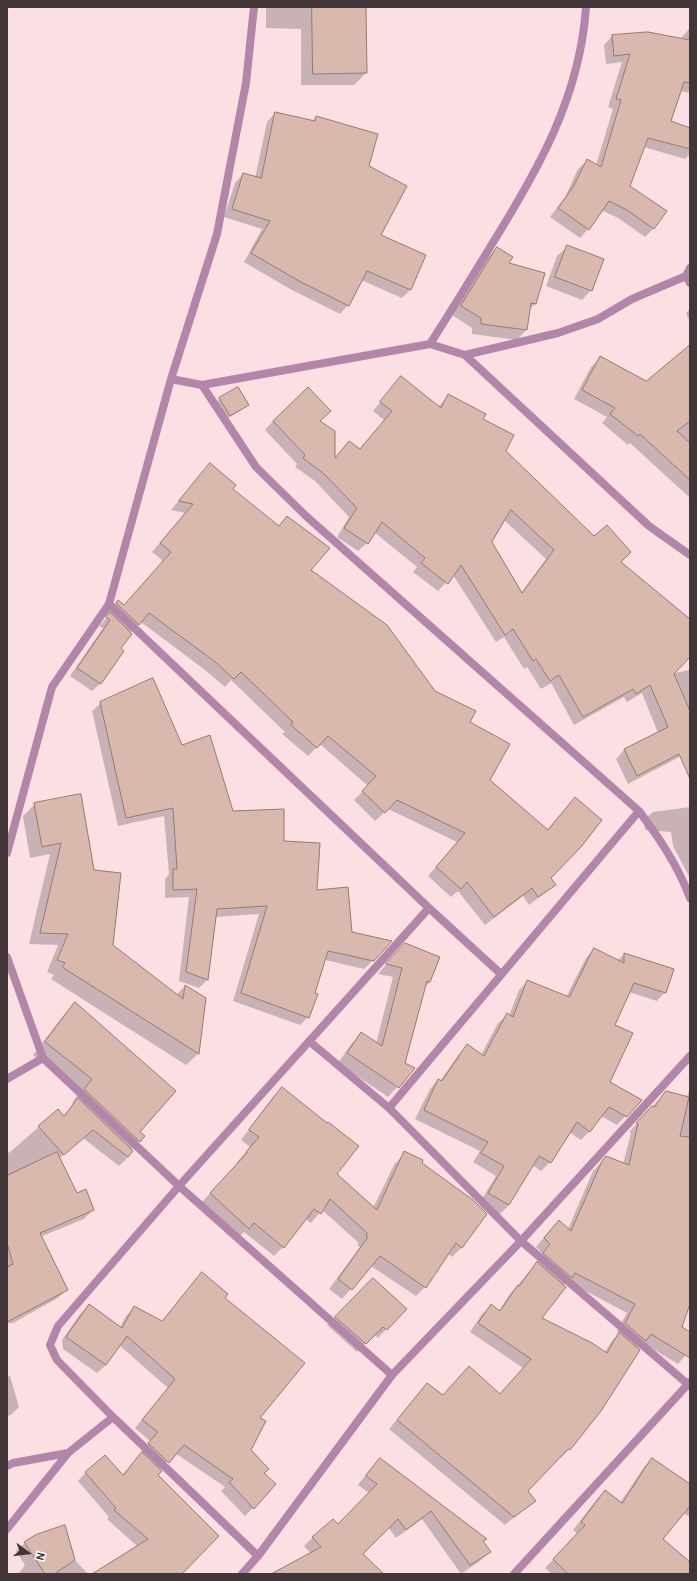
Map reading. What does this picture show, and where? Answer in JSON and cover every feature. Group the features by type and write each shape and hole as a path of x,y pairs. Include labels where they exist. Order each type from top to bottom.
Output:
{"street":[{"path":"7,853 52,687 109,604 171,380 217,234 246,83 254,7"},
{"path":"430,344 527,188 545,154 564,108 577,64 586,7"},
{"path":"465,355 558,333 598,319 632,299 686,276 690,268"},
{"path":"686,276 690,284"},
{"path":"171,380 202,385 430,344 465,355 649,526 690,556"},
{"path":"202,385 256,467 306,516 639,811 663,843 685,885 690,898"},
{"path":"109,604 429,908 501,974"},
{"path":"389,1108 639,811"},
{"path":"258,1556 113,1417 57,1360 50,1345 58,1326 179,1186 429,908"},
{"path":"7,957 44,1058 179,1186 392,1375"},
{"path":"309,1041 389,1108 521,1241 689,1384 514,1574"},
{"path":"242,1574 258,1556 392,1375 521,1241 690,1056"},
{"path":"7,1080 44,1058"},
{"path":"7,1529 68,1452 113,1417"},
{"path":"7,1466 13,1463 68,1452"}],"building":[{"path":"312,7 366,7 367,73 313,74"},
{"path":"648,32 690,40 690,83 684,82 671,121 690,128 690,149 648,138 630,186 667,211 654,229 627,210 609,201 589,230 558,208 573,187 587,159 601,167 621,100 616,99 630,54 614,56 612,35"},
{"path":"275,112 315,121 316,116 378,134 369,166 407,186 381,235 426,255 411,290 367,271 349,306 299,281 251,253 270,221 232,209 243,173 261,178"},
{"path":"567,245 604,259 592,291 555,277"},
{"path":"497,247 513,257 509,263 545,273 536,304 531,303 527,330 481,324 481,318 461,306"},
{"path":"690,345 690,421 677,431 690,443 690,480 640,434 638,436 610,414 615,408 582,390 600,356 646,381"},
{"path":"401,376 441,408 448,394 486,414 483,419 514,435 506,451 594,536 607,525 631,552 621,562 690,619 690,657 674,674 690,711 690,779 679,754 637,776 624,749 668,727 650,685 636,694 633,689 583,717 559,675 550,681 536,659 533,661 513,629 505,635 461,565 448,584 421,563 425,558 382,522 368,544 344,528 357,508 323,473 303,458 305,455 273,421 308,387 331,411 320,421 335,431 335,458 349,441 360,449 392,411 380,402","holes":["511,510 554,550 522,593 492,542"]},
{"path":"238,387 249,405 230,416 219,398"},
{"path":"210,463 236,485 233,489 279,526 287,516 330,548 311,570 387,625 435,691 476,711 470,722 510,744 490,780 548,830 575,797 602,820 581,847 551,878 556,885 538,897 532,888 494,917 467,882 461,889 436,867 465,833 397,800 385,813 362,791 376,776 328,736 317,748 291,725 293,722 241,672 234,679 214,661 149,613 139,625 116,603 118,600 124,605 171,552 160,543 193,504 179,501"},
{"path":"110,612 132,634 121,648 124,651 101,684 77,668 110,620 106,617"},
{"path":"153,678 182,745 210,735 233,811 284,809 284,841 320,843 317,890 348,887 352,932 392,941 374,961 328,951 315,993 318,994 309,1018 241,993 267,906 217,909 208,980 186,972 197,889 173,890 173,869 177,869 173,808 126,818 100,702"},
{"path":"81,794 94,870 121,873 113,945 183,999 185,985 206,998 199,1054 62,967 65,963 57,960 68,934 40,933 61,843 42,847 34,803"},
{"path":"405,943 440,957 430,982 427,981 405,1063 415,1068 399,1088 347,1053 361,1032 382,1046 402,968 386,964"},
{"path":"594,948 624,963 624,953 674,969 666,993 634,983 615,1025 633,1033 610,1082 642,1100 627,1117 609,1107 590,1132 577,1122 551,1163 539,1156 509,1205 488,1193 504,1166 481,1153 488,1142 424,1110 438,1079 442,1081 467,1044 484,1056 507,1013 513,1017 527,980 569,997"},
{"path":"75,1002 176,1091 140,1132 145,1136 140,1142 84,1089 92,1079 45,1042"},
{"path":"282,1087 327,1123 328,1122 359,1146 337,1174 377,1210 404,1151 423,1160 422,1163 473,1200 487,1214 462,1248 456,1243 426,1288 380,1256 352,1290 338,1279 368,1237 366,1236 367,1233 330,1199 321,1214 314,1209 284,1248 254,1223 249,1229 210,1193 247,1153 246,1152 259,1137 249,1130"},
{"path":"666,1091 689,1097 680,1136 690,1137 690,1304 682,1327 690,1332 690,1358 651,1334 646,1341 625,1323 635,1304 575,1273 572,1278 543,1253 550,1244 544,1238 559,1220 571,1231 602,1161 606,1156 629,1165 638,1124 636,1123 652,1106 654,1107"},
{"path":"78,1098 133,1151 128,1157 93,1130 64,1155 38,1126 58,1109 64,1116"},
{"path":"57,1152 77,1193 86,1189 94,1210 40,1233 68,1290 7,1322 7,1267 13,1264 7,1243 7,1176"},
{"path":"537,1262 566,1287 542,1318 592,1343 607,1353 619,1332 640,1350 601,1411 570,1450 568,1449 528,1491 536,1501 514,1517 397,1420 427,1383 443,1395 469,1366 500,1394 531,1359 478,1323 491,1304 500,1311 518,1285 519,1286"},
{"path":"202,1272 228,1294 225,1298 305,1363 260,1418 266,1421 251,1450 269,1469 264,1473 276,1484 254,1509 229,1482 233,1479 184,1445 169,1463 148,1443 158,1432 142,1420 175,1379 127,1336 106,1365 66,1337 89,1304 122,1328 134,1306 162,1321"},
{"path":"373,1278 407,1309 387,1330 383,1327 366,1344 335,1317"},
{"path":"142,1452 162,1471 158,1475 219,1536 182,1574 92,1574 148,1539 114,1510 116,1508 85,1472 105,1455 123,1475"},
{"path":"380,1458 487,1539 483,1541 491,1552 470,1565 431,1511 406,1530 398,1519 363,1554 384,1574 271,1574 321,1547 312,1537 333,1519 338,1524 377,1484 366,1476"},
{"path":"652,1458 690,1484 690,1506 663,1539 690,1562 690,1574 568,1574 553,1559 585,1525 581,1522 605,1490 622,1503"},
{"path":"65,1525 75,1560 54,1574 45,1574 24,1542 35,1535"}]}
